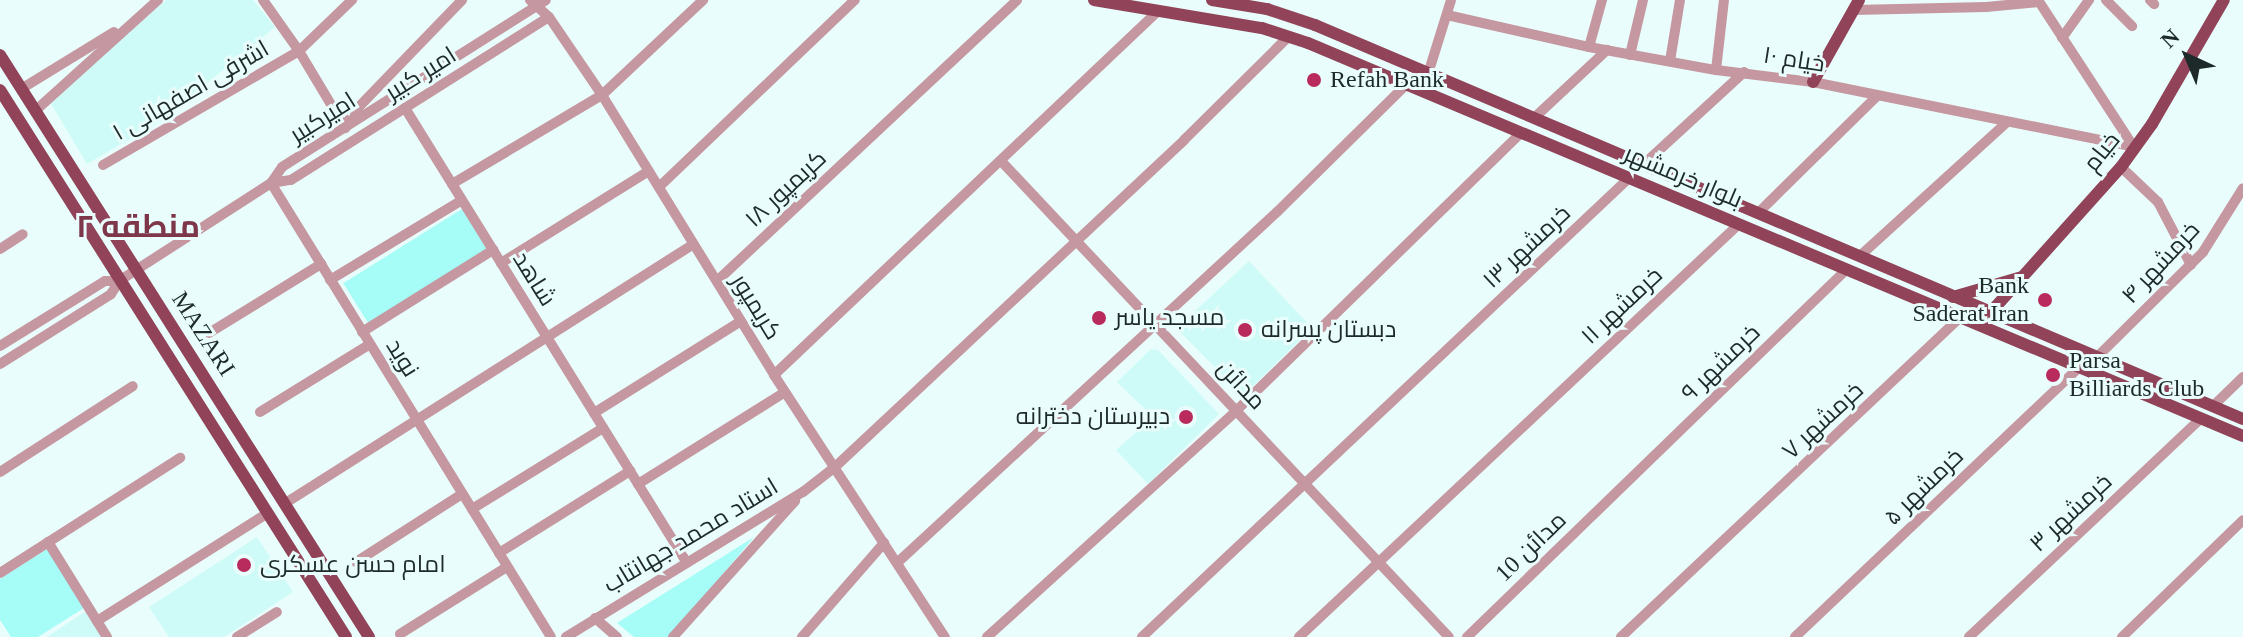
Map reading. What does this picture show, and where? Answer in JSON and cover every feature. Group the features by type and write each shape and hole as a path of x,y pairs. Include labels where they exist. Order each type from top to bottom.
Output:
{"main road":[{"name":"بلوار خرمشهر","path":"1094,0 1262,28 1289,36 2243,436"},
{"name":"بلوار خرمشهر","path":"1212,0 1293,17 2243,419"},
{"name":"خیام","path":"1990,313 2121,167 2152,124 2224,0"},
{"path":"1813,82 1858,3"},
{"name":"MAZARI","path":"0,55 369,637"},
{"name":"MAZARI","path":"0,90 346,637"},
{"path":"1693,205 1704,190"},
{"path":"1953,297 2022,277"},
{"path":"2201,418 2213,406"},
{"path":"322,600 338,590"}],"street":[{"path":"35,111 158,0"},
{"path":"263,0 299,51 345,128"},
{"name":"اشرفی اصفهانی ۱","path":"103,165 299,51 352,0"},
{"path":"345,128 351,115 462,0"},
{"path":"452,184 602,95 703,0"},
{"path":"659,187 855,0"},
{"name":"کریمپور ۱۸","path":"717,281 1017,0"},
{"path":"1428,74 1451,0"},
{"path":"1589,47 1602,0"},
{"path":"1630,55 1643,0"},
{"path":"1670,61 1680,0"},
{"path":"1716,70 1724,0"},
{"path":"2062,38 2089,0"},
{"path":"2106,0 2132,26"},
{"path":"1858,3 1986,7 2039,1 2134,147"},
{"name":"امیرکبیر","path":"135,270 271,183 282,167 538,3"},
{"name":"کریمپور","path":"538,3 602,95 774,375 941,635"},
{"path":"774,375 1158,11"},
{"name":"خیام ۱۰","path":"1447,15 1630,55 1813,82 2134,147"},
{"name":"امیر کبیر","path":"271,183 291,180 549,17"},
{"path":"21,89 133,21"},
{"name":"استاد محمد جهانتاب","path":"566,637 803,492 835,467 1184,140 1289,36"},
{"path":"1534,118 1607,50"},
{"path":"1644,164 1744,72"},
{"path":"897,563 1277,212 1406,85"},
{"path":"1758,213 1877,96"},
{"name":"شاهد","path":"405,108 687,563"},
{"path":"1861,255 2006,123"},
{"path":"987,637 1237,410 1521,133"},
{"name":"مدائن","path":"1002,162 1449,637"},
{"path":"2121,167 2158,202 2191,265"},
{"path":"501,263 649,171"},
{"name":"خرمشهر ۱۳","path":"1142,637 1629,178"},
{"name":"نوید","path":"271,183 551,637"},
{"name":"خرمشهر ۴","path":"2097,357 2191,265 2215,235 2243,188"},
{"path":"330,280 462,200"},
{"name":"خرمشهر ۱۱","path":"1299,637 1739,224"},
{"path":"0,249 23,234"},
{"path":"284,504 694,244"},
{"path":"362,332 493,250"},
{"path":"209,333 321,264"},
{"name":"خرمشهر ۹","path":"1623,485 1847,269"},
{"path":"0,364 111,294 119,281 135,270"},
{"path":"0,346 105,281 119,281"},
{"name":"خرمشهر ۷","path":"1621,637 1960,317"},
{"path":"594,413 741,321"},
{"path":"260,412 370,344"},
{"name":"خرمشهر ۵","path":"1795,637 2080,367"},
{"path":"2213,406 2243,377"},
{"path":"0,472 133,386"},
{"path":"638,484 785,392"},
{"name":"خرمشهر ۳","path":"1969,637 2201,418"},
{"path":"472,509 603,428"},
{"path":"2,568 180,458"},
{"path":"499,553 630,471"},
{"name":"مدائن 10","path":"1467,637 1623,485"},
{"path":"673,637 803,492"},
{"path":"356,562 462,494"},
{"path":"97,621 268,513"},
{"path":"2122,637 2243,520"},
{"path":"48,542 107,637"},
{"path":"802,637 884,543"},
{"path":"400,634 507,567"},
{"path":"237,637 277,612"},
{"path":"595,618 617,637"}],"shaded area":[{"path":"166,0 253,0 275,27 164,119 87,164 50,102"},
{"path":"462,209 487,249 368,323 343,283"},
{"name":"دبستان پسرانه","path":"1249,261 1312,328 1243,396 1180,332 1179,326"},
{"name":"دبیرستان دخترانه","path":"1151,349 1158,350 1219,414 1148,484 1116,450 1153,417 1117,382"},
{"name":"امام حسن عسکری","path":"257,537 293,592 224,637 169,637 149,607"},
{"path":"754,537 670,637 634,637 617,623"},
{"path":"47,549 84,608 38,637 11,637 0,620 0,579"},
{"path":"86,611 103,637 47,637"}],"place":[{"name":"Refah Bank","path":"1314,80"},
{"name":"Bank Saderat Iran","path":"2045,300"},
{"name":"مسجد یاسر","path":"1099,318"},
{"name":"دبستان پسرانه","path":"1245,330"},
{"name":"Parsa Billiards Club","path":"2053,375"},
{"name":"دبیرستان دخترانه","path":"1186,417"},
{"name":"امام حسن عسکری","path":"244,565"}],"district":[{"name":"منطقه ۲","path":"138,226"}]}
